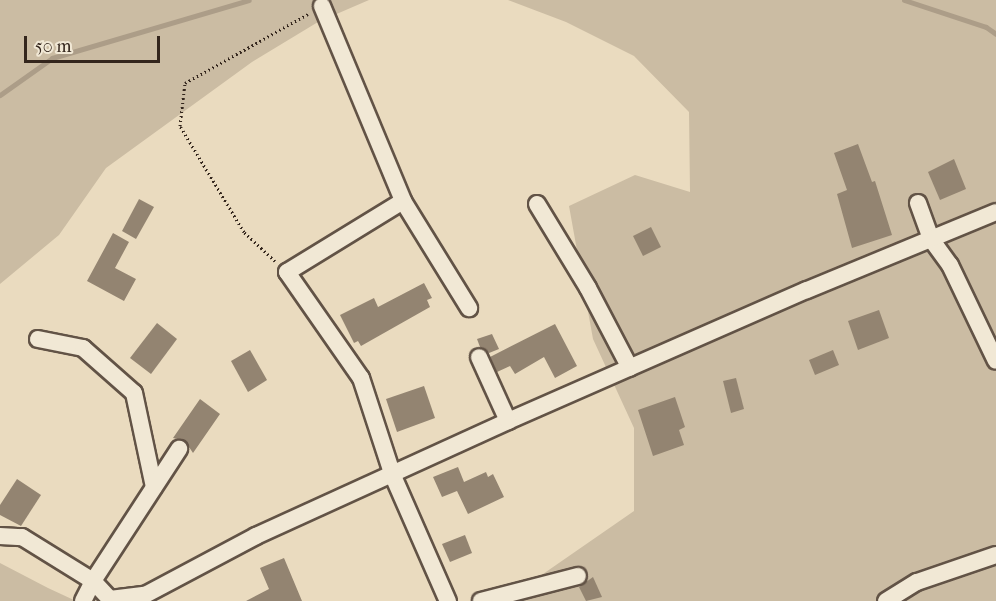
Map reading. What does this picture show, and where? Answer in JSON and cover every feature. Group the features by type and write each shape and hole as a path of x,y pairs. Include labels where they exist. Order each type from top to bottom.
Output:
{"street":[{"path":"322,6 402,201 469,308"},
{"path":"402,201 287,272 361,378 393,476 448,601"},
{"path":"918,203 931,239 950,265 996,361"},
{"path":"537,204 588,288 630,368"},
{"path":"0,536 22,537 93,581 111,600 145,595 256,536 393,476 508,421 807,290 996,212"},
{"path":"38,339 83,348 134,393 154,487"},
{"path":"479,357 508,421"},
{"path":"83,601 93,581 179,449"},
{"path":"886,601 917,582 996,555"},
{"path":"481,601 578,576"}],"path":[{"path":"287,272 244,232 180,126 185,83 322,6"}],"shaded area":[{"path":"0,0 369,0 318,22 252,62 106,168 59,235 0,284"},
{"path":"508,0 996,0 996,601 504,601 634,511 634,428 593,339 569,206 635,175 690,192 689,112 634,56 566,22"},
{"path":"0,563 48,588 76,601 0,601"}],"building":[{"path":"858,144 872,182 875,181 892,235 852,248 837,194 847,190 834,153"},
{"path":"954,159 966,189 940,200 928,172"},
{"path":"139,199 154,207 136,239 122,231"},
{"path":"651,227 661,247 643,256 633,236"},
{"path":"113,233 129,242 115,268 136,279 124,301 87,281"},
{"path":"424,283 432,298 427,300 430,307 361,346 358,341 354,343 340,315 374,298 378,307"},
{"path":"879,310 889,338 858,350 848,321"},
{"path":"157,323 177,339 151,374 130,358"},
{"path":"555,324 577,366 555,378 544,357 515,374 510,366 497,372 490,357"},
{"path":"492,334 499,349 489,353 480,347 477,339"},
{"path":"250,350 267,380 248,392 231,361"},
{"path":"833,350 839,365 815,375 809,360"},
{"path":"736,378 744,409 731,413 723,381"},
{"path":"424,386 435,418 397,432 386,399"},
{"path":"675,397 685,427 679,430 684,445 653,456 638,410"},
{"path":"200,399 220,414 193,453 185,441 173,438"},
{"path":"458,467 464,482 486,472 488,477 493,474 504,497 468,514 457,491 442,497 433,477"},
{"path":"17,479 41,495 21,526 0,515 0,505"},
{"path":"465,535 472,553 450,562 442,544"},
{"path":"284,558 302,601 246,601 269,589 260,568"},
{"path":"593,577 602,597 586,601 579,587"}],"waterway":[{"path":"0,95 52,58 249,0"},
{"path":"904,0 986,27 996,34"}]}
